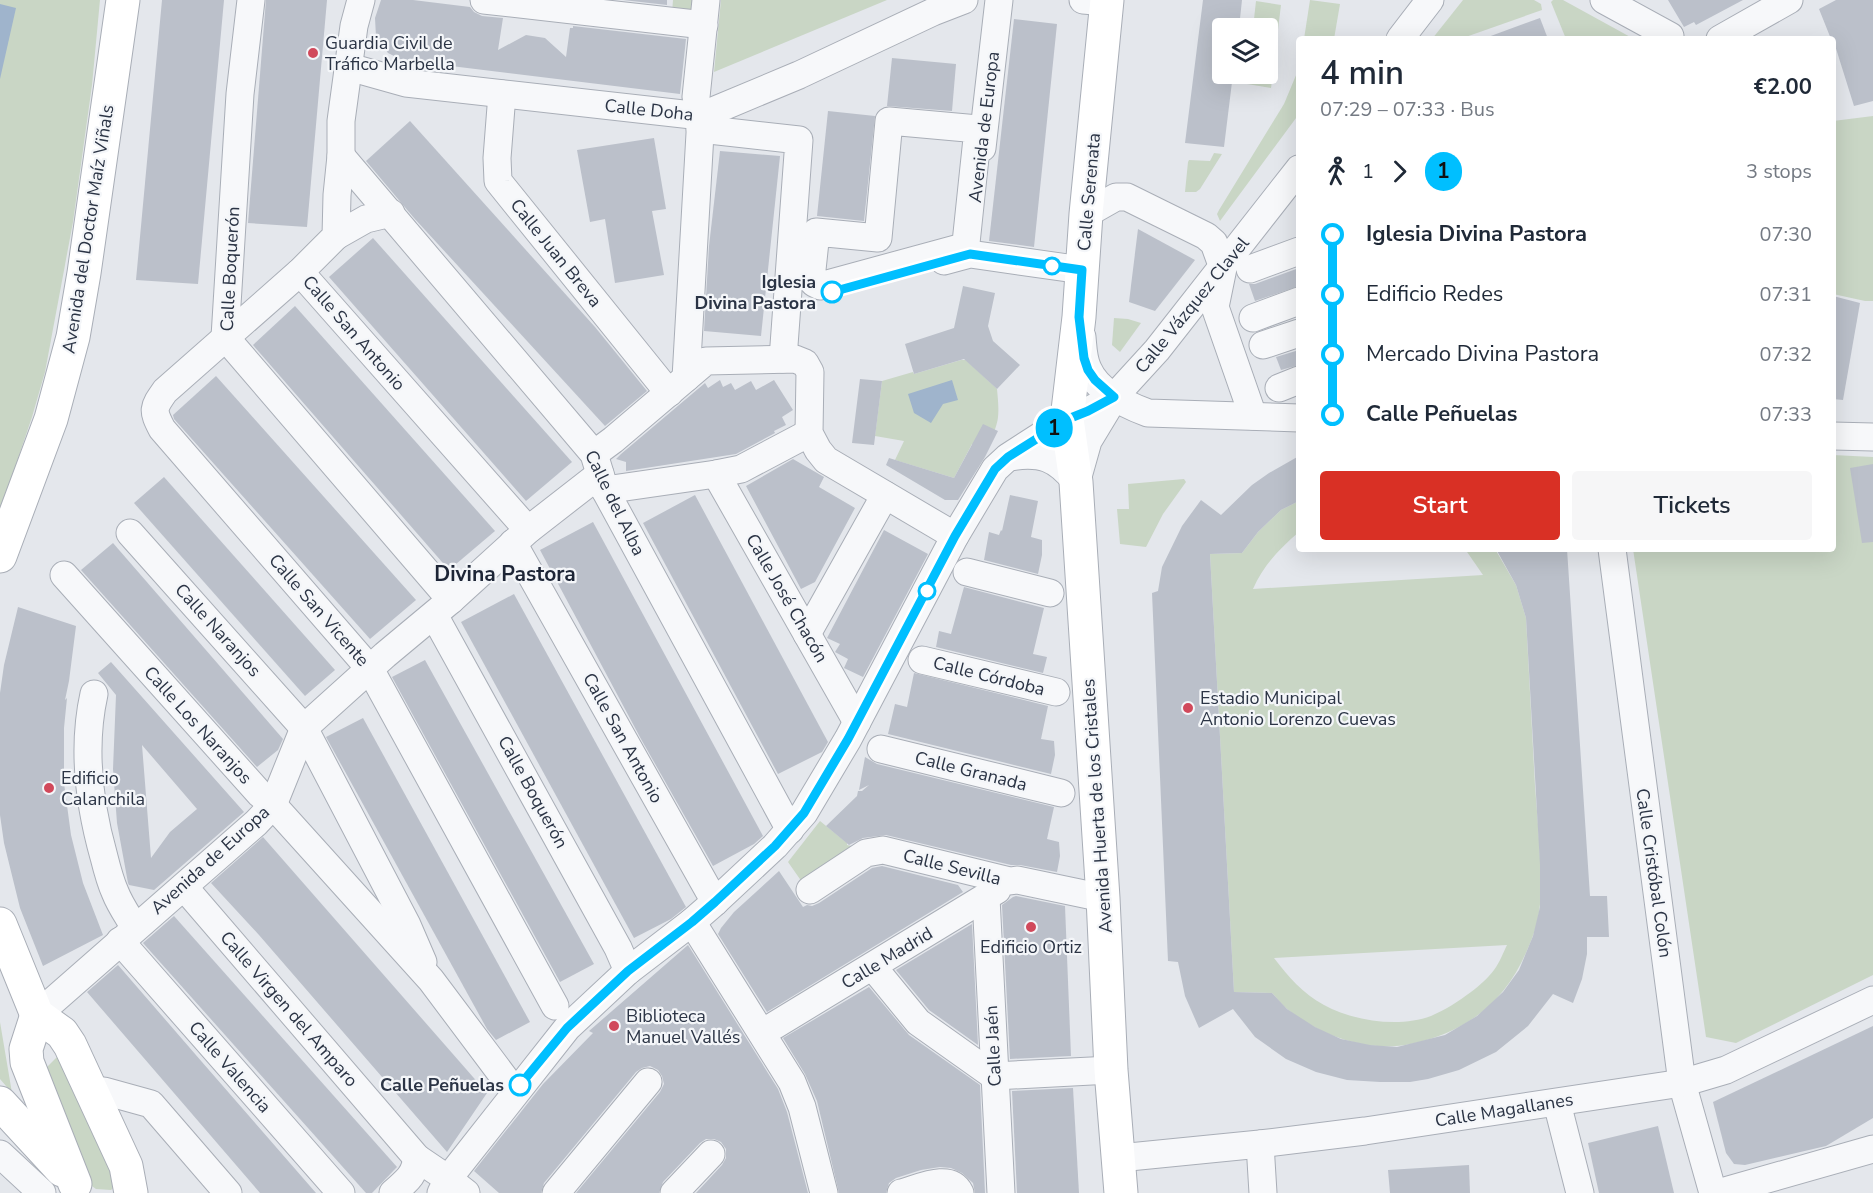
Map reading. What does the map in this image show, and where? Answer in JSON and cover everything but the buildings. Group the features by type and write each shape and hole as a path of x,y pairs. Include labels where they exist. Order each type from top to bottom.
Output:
{"main road":[{"name":"Calle Serenata","path":"1068,419 1079,317 1099,1"},
{"name":"Avenida del Doctor Maíz Viñals","path":"0,556 51,419 74,337 123,2"},
{"name":"Avenida Huerta de los Cristales","path":"1068,419 1076,482 1103,898 1111,1070 1121,1193"},
{"path":"0,924 37,1015 62,1033 70,1045 126,1166 130,1191"},
{"path":"37,1015 26,1049 27,1062 79,1189"},
{"path":"0,1103 79,1189"}],"street":[{"name":"Calle Boquerón","path":"251,0 240,94 225,337 442,608 628,971"},
{"path":"361,0 354,26 341,122 336,236 366,219 390,213"},
{"path":"484,0 705,13 678,385"},
{"name":"Calle Doha","path":"349,67 406,83 699,114 799,75 933,12 964,0"},
{"name":"Avenida de Europa","path":"970,254 999,0"},
{"path":"1402,36 1430,0"},
{"path":"1604,0 1667,36"},
{"path":"1645,0 1670,36"},
{"path":"1725,36 1789,0"},
{"name":"Calle Juan Breva","path":"502,94 497,158 498,181 678,385"},
{"path":"699,114 799,140 783,359 795,359 805,363 810,372 809,433 818,450 826,460 955,536"},
{"path":"889,121 978,129 966,243 963,247 820,286 811,279 816,232 878,238 889,121"},
{"name":"Calle del Alba","path":"341,156 390,213 599,473 790,830"},
{"name":"Calle Vázquez Clavel","path":"1068,419 1114,397 1157,350 1296,174"},
{"path":"1086,214 1116,197 1127,197 1206,236 1214,243 1223,268 1215,307 1253,416"},
{"name":"Calle San Antonio","path":"336,236 300,272 520,536 700,879 715,902"},
{"path":"1250,269 1296,252"},
{"path":"787,304 970,254 1082,270"},
{"name":"Calle San Vicente","path":"300,272 165,391 155,404 155,416 162,429 370,669 555,1006"},
{"path":"1253,318 1296,302"},
{"path":"1079,317 1084,358 1088,370 1095,380 1114,397 1132,407 1148,413 1296,418"},
{"path":"1263,345 1296,334"},
{"name":"Avenida de Europa","path":"37,1015 256,823 273,805 304,728 442,608 520,536 599,473 678,385 706,361 783,359"},
{"path":"1076,482 1088,441 1114,397"},
{"path":"452,1188 515,1092 567,1028 628,971 715,902 775,846 804,813 857,722 955,536 995,469 1008,457 1068,419"},
{"path":"599,473 716,474 741,469 809,433"},
{"path":"1836,436 1873,437"},
{"path":"1008,457 1028,454 1046,457 1059,464 1076,482"},
{"name":"Calle José Chacón","path":"716,474 857,722"},
{"path":"807,634 885,495"},
{"name":"Calle Naranjos","path":"130,533 304,728"},
{"name":"Calle Cristóbal Colón","path":"1612,552 1682,1083 1713,1193"},
{"path":"967,572 1050,593"},
{"name":"Calle Los Naranjos","path":"64,575 430,980 515,1092"},
{"name":"Calle Córdoba","path":"922,660 1056,692"},
{"name":"Calle Valencia","path":"94,694 88,739 94,824 127,934 341,1193"},
{"name":"Calle Los Naranjos","path":"304,728 407,925 430,980"},
{"name":"Calle Granada","path":"881,749 1061,793"},
{"name":"Calle Sevilla","path":"810,890 866,853 883,850 1010,881 1017,880 1103,898"},
{"name":"Calle Madrid","path":"762,1033 986,898 1010,881"},
{"name":"Calle Virgen del Amparo","path":"184,886 417,1158 452,1188"},
{"name":"Calle Jaén","path":"986,898 1001,1193"},
{"path":"692,922 792,1082 802,1107 824,1193"},
{"path":"873,967 918,1022 994,1076 1111,1070"},
{"name":"Calle Magallanes","path":"1119,1158 1365,1131 1682,1083 1726,1070 1873,1000"},
{"path":"556,1193 648,1082"},
{"path":"92,1091 104,1091 151,1104 228,1193"},
{"path":"1557,1102 1580,1193"},
{"path":"1260,1144 1263,1193"},
{"path":"1718,1193 1873,1149"},
{"path":"0,1154 42,1193"},
{"path":"674,1193 711,1154"},
{"path":"393,1193 411,1177 417,1158"},
{"path":"901,1193 941,1182 956,1186 960,1193"}],"green space":[{"path":"0,0 100,0 92,85 73,222 45,372 0,512"},
{"path":"673,0 696,0 694,16 672,13"},
{"path":"721,0 887,0 714,72"},
{"path":"1310,0 1340,4 1335,36 1304,36"},
{"path":"1463,0 1534,0 1541,4 1542,10 1468,36 1434,36"},
{"path":"1563,0 1629,36 1565,36 1551,2"},
{"path":"1256,1 1281,5 1278,30 1278,18 1254,18"},
{"path":"1296,75 1296,118 1220,221 1217,214 1219,210 1284,104"},
{"path":"1247,84 1272,84 1271,88"},
{"path":"1873,116 1873,301 1836,295 1836,121"},
{"path":"1214,153 1222,154 1200,189 1196,192 1185,192 1189,160 1210,161"},
{"path":"1114,318 1141,323 1120,352 1112,345"},
{"path":"966,360 997,389 997,421 986,450 972,444 954,478 895,460 904,441 875,436 882,381"},
{"path":"1836,455 1873,457 1873,975 1736,1043 1706,1037 1633,552 1836,552"},
{"path":"1184,479 1186,482 1163,514 1146,547 1120,544 1117,509 1129,509 1128,484"},
{"path":"1296,502 1296,535 1273,558 1253,589 1483,575 1467,552 1497,552 1516,585 1526,618 1540,860 1539,915 1519,967 1496,999 1467,1023 1431,1039 1395,1046 1362,1044 1330,1034 1300,1019 1272,993 1234,992 1210,554 1242,553 1258,532 1281,510","holes":["1507,945 1498,964 1480,985 1447,1008 1418,1020 1391,1022 1362,1019 1336,1011 1316,1001 1290,978 1274,958"]},
{"path":"820,821 847,845 860,848 802,882 788,862"},
{"path":"0,1022 12,1093 0,1079"},
{"path":"58,1056 117,1185 111,1190 96,1189 89,1184 40,1074"}],"water":[{"path":"0,4 16,8 0,79"},
{"path":"952,380 958,400 943,404 931,423 914,413 908,394"}],"bus line":[{"name":"1","path":"520,1085 567,1028 628,971 715,902 775,846 804,813 848,739 955,536 995,469 1008,457 1068,419 1114,397 1095,380 1084,358 1079,317 1082,270 970,254 832,292"}],"place":[{"name":"Guardia Civil de Tráfico Marbella","path":"313,53"},
{"name":"Iglesia Divina Pastora","path":"832,292"},
{"name":"Estadio Municipal Antonio Lorenzo Cuevas","path":"1188,708"},
{"name":"Edificio Calanchila","path":"49,788"},
{"name":"Edificio Ortiz","path":"1031,927"},
{"name":"Biblioteca Manuel Vallés","path":"614,1026"},
{"name":"Calle Peñuelas","path":"520,1085"}],"district":[{"name":"Divina Pastora","path":"505,574"}]}
